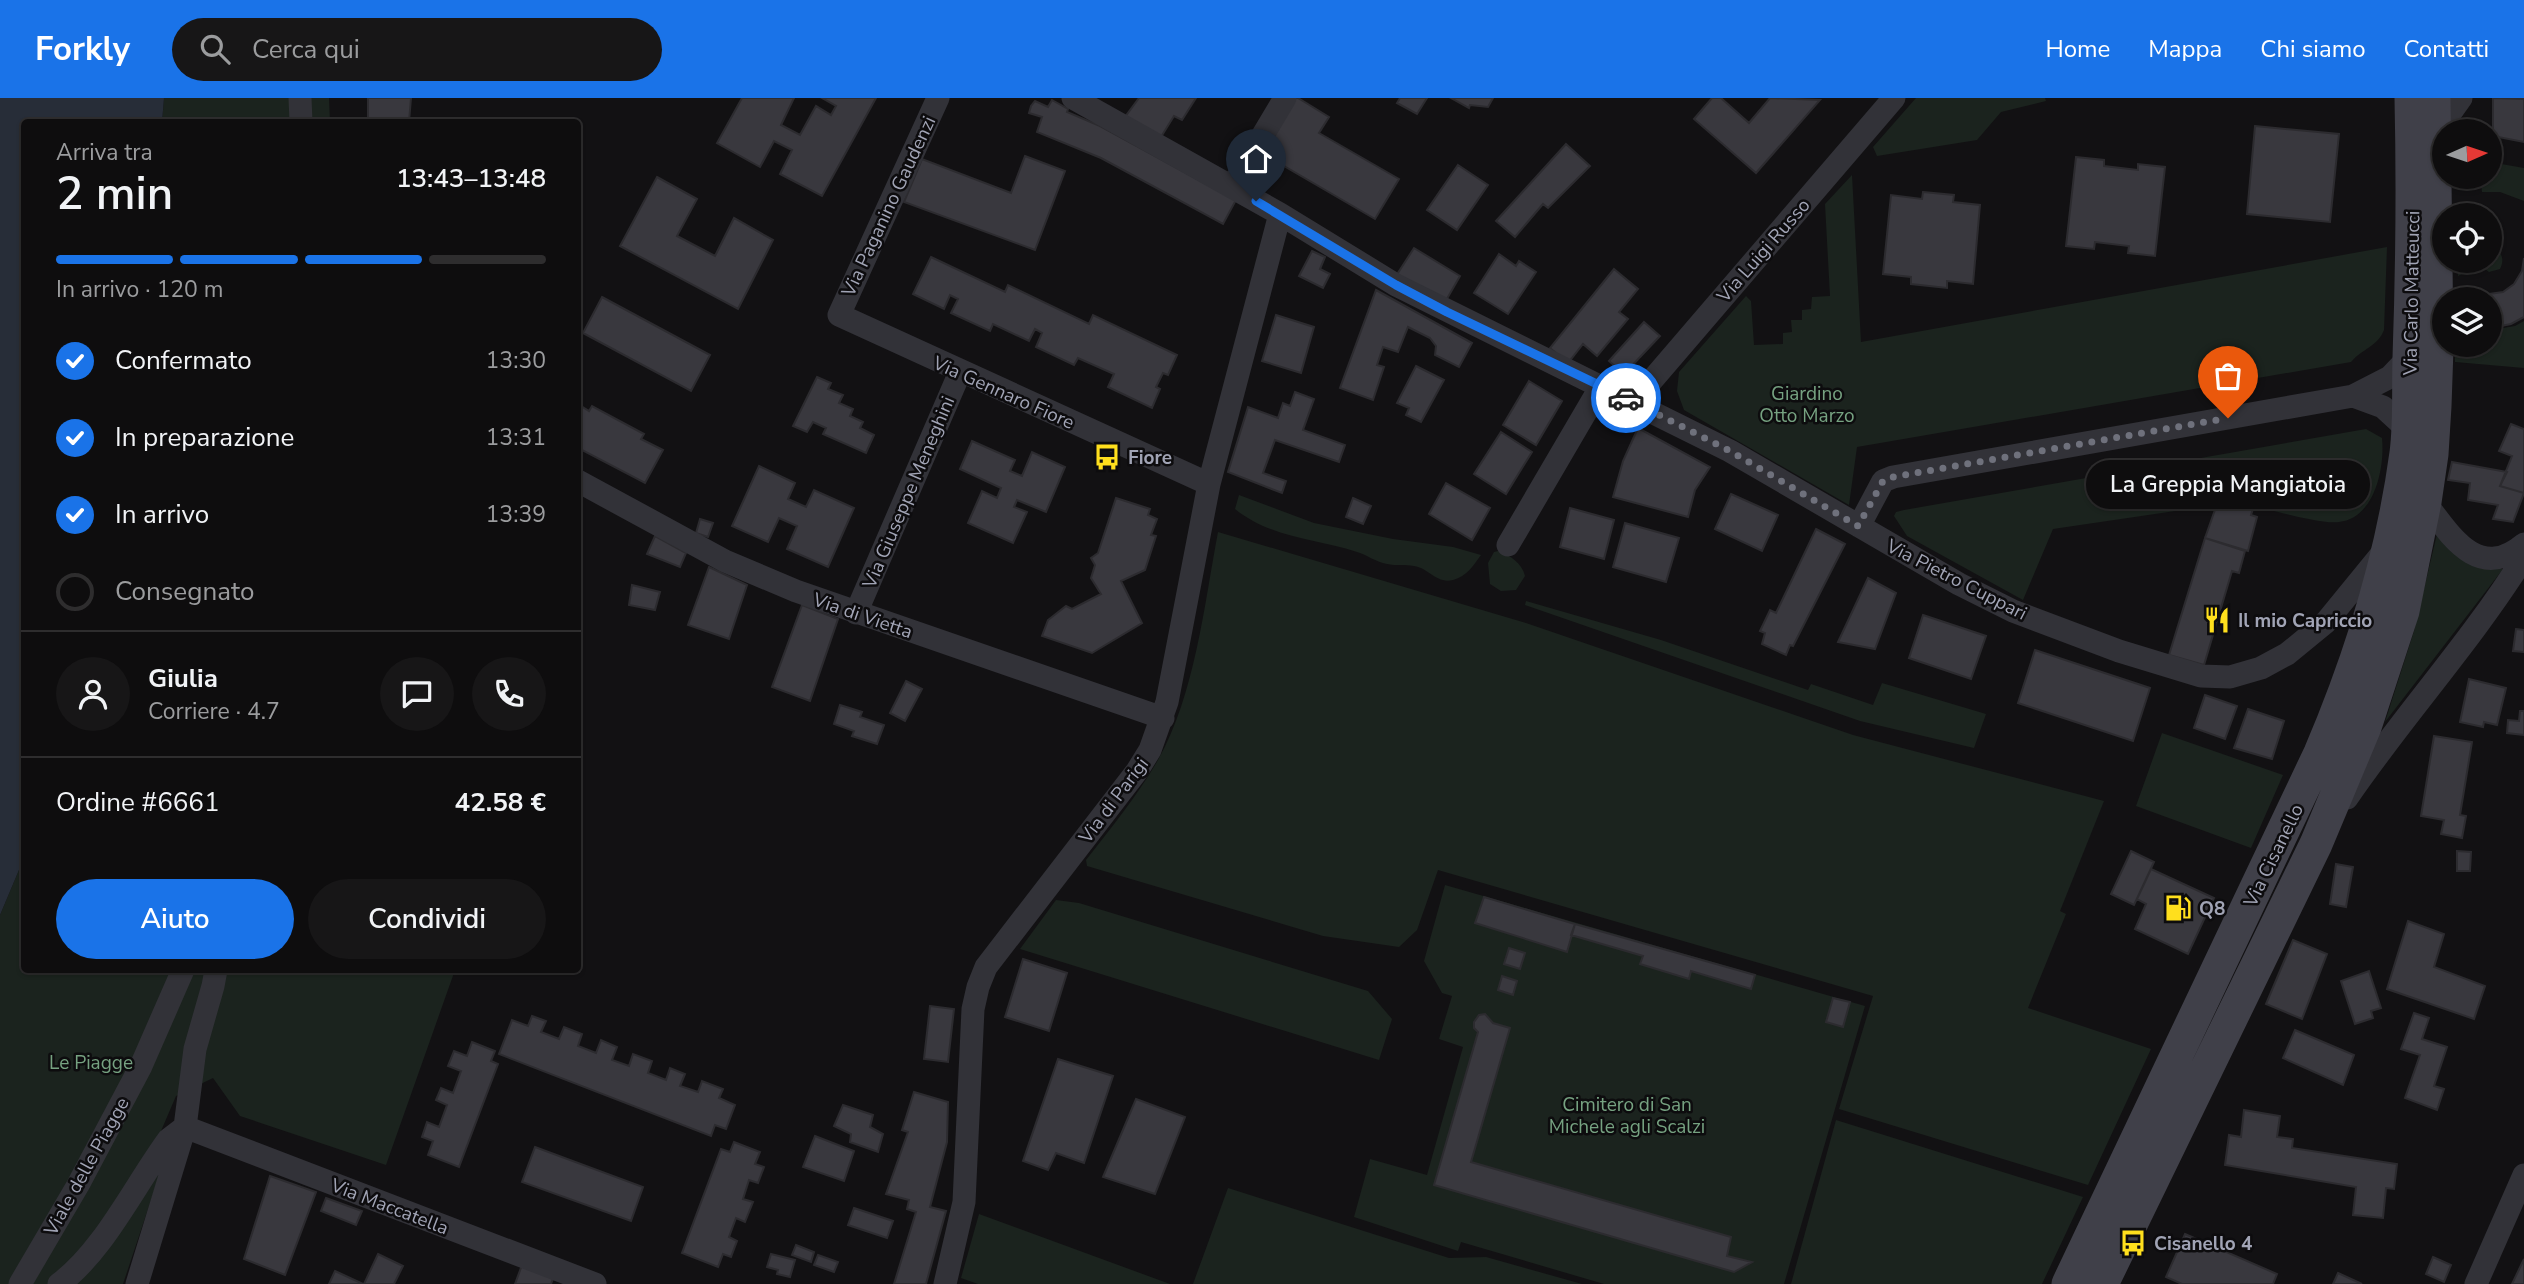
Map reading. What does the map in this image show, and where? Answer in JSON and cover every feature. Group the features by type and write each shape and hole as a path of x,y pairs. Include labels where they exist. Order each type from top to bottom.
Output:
{"main road":[{"name":"Via Carlo Matteucci","path":"2411,98 2413,300 2408,430 2413,495"},
{"name":"Via Carlo Matteucci","path":"2413,495 2432,454 2437,348 2435,112"},
{"name":"Via Cisanello","path":"2068,1284 2320,753 2363,642 2388,546 2413,495"},
{"name":"Via Cisanello","path":"2102,1284 2315,844 2361,737 2381,684 2403,611 2413,495"}],"street":[{"path":"300,98 301,119"},
{"name":"Via Paganino Gaudenzi","path":"839,315 938,98"},
{"name":"Via Pietro Cuppari","path":"1073,98 1280,214 1396,285 1730,451 1933,570 2013,611 2162,665 2212,677 2243,675 2274,661 2300,645 2326,622 2388,546"},
{"path":"1232,187 1285,98"},
{"path":"2435,112 2451,112 2461,98"},
{"name":"Via Luigi Russo","path":"1632,401 1882,102"},
{"name":"Via di Parigi","path":"945,1284 964,1202 973,1009 978,987 986,967 1137,771 1150,751 1163,718 1209,484 1280,214"},
{"name":"Via Gennaro Fiore","path":"839,315 1209,484"},
{"path":"1858,526 1883,481 1893,477 2353,396 2390,377 2410,356"},
{"name":"Via Giuseppe Meneghini","path":"856,613 960,372"},
{"path":"1508,545 1601,386"},
{"path":"2353,396 2383,407 2408,430"},
{"name":"Via di Vietta","path":"581,483 725,561 796,591 1163,718"},
{"path":"2413,495 2453,539 2475,556 2505,556 2524,544"},
{"name":"Via Cisanello","path":"2315,844 2370,765 2491,606 2524,557"},
{"name":"Viale delle Piagge","path":"20,1284 78,1185 141,1066 182,973"},
{"path":"137,1284 185,1127 195,1049 215,973"},
{"path":"59,1284 93,1252 168,1140 185,1127"},
{"name":"Via Maccatella","path":"185,1127 583,1282"},
{"path":"2476,1284 2524,1175"}],"green space":[{"path":"164,98 329,98 330,119 162,119"},
{"path":"1916,98 2045,98 2046,101 2001,112 1977,140 1877,156 1873,147"},
{"path":"2502,164 2524,168 2524,201 2500,192 2482,192 2482,189 2502,189"},
{"name":"Giardino Otto Marzo","path":"1852,175 1861,342 2387,247 2384,330 2378,340 2351,362 1857,447 1849,505 1684,410 1677,391 1679,372 1746,296 1751,301 1754,345 1783,344 1783,333 1792,332 1791,320 1802,320 1802,310 1811,309 1812,297 1830,296 1825,204"},
{"path":"2524,321 2524,368 2455,362 2455,357 2502,357 2502,328"},
{"path":"2366,429 2382,438 2382,463 2369,501 2351,518 2339,522 2324,522 2270,510 2273,485 2195,462 2182,510 2053,529 2023,600 1907,536 1894,516 1896,512 1904,510"},
{"path":"1239,495 1314,523 1393,539 1453,547 1481,555 1462,576 1453,580 1442,580 1419,567 1383,563 1341,547 1263,526 1235,509"},
{"path":"1218,532 1526,623 1853,735 2104,801 2060,911 2066,914 2028,1008 2151,1049 2088,1185 1839,1109 1873,996 1438,870 1417,930 1399,947 1323,936 1087,866 1086,860 1142,786 1171,734 1197,649"},
{"path":"2437,534 2491,569 2503,569 2385,722 2414,631"},
{"path":"1498,551 1515,560 1523,571 1525,576 1516,590 1501,591 1490,584 1488,563 1494,552"},
{"path":"1526,601 1661,640 1808,690 1811,684 1873,705 1882,683 1986,714 1974,748 1860,721 1525,605"},
{"path":"2162,733 2283,775 2251,848 2136,806"},
{"name":"Le Piagge","path":"21,865 21,973 454,973 386,1165 240,1116 213,1078 176,1096 158,1138 164,1161 123,1284 0,1284 0,915"},
{"name":"Cimitero di San Michele agli Scalzi","path":"1445,885 1865,1006 1784,1284 1604,1284 1461,1242 1458,1251 1354,1217 1370,1159 1427,1175 1463,1047 1439,1039 1452,996 1442,993 1424,961"},
{"path":"1056,900 1079,903 1368,991 1392,1019 1379,1060 1020,949"},
{"path":"1836,1120 2083,1197 2042,1284 1791,1284"},
{"path":"1228,1188 1449,1258 1486,1257 1582,1284 1193,1284"},
{"path":"979,1214 1170,1284 978,1284 961,1278"}],"shaded area":[{"path":"0,98 164,98 162,119 21,119 21,865 0,915"}],"building":[{"path":"368,98 411,98 409,119 368,119"},
{"path":"742,98 794,98 781,125 800,135 816,106 831,115 836,106 822,98 876,98 822,196 780,174 792,150 774,141 760,167 717,143"},
{"path":"1139,98 1196,98 1182,120 1174,116 1161,137 1125,117"},
{"path":"1293,98 1298,98 1329,117 1319,133 1399,179 1375,219 1260,152"},
{"path":"1400,98 1427,98 1417,114 1397,103"},
{"path":"1451,98 1493,98 1488,107 1470,105 1469,108"},
{"path":"1712,98 1721,98 1749,123 1770,98 1820,100 1756,173 1694,119"},
{"path":"2493,98 2524,99 2524,142 2502,138 2502,119 2493,119"},
{"path":"1052,100 1068,109 1067,112 1100,126 1236,200 1223,224 1101,158 1037,132 1042,117 1029,113 1031,106 1035,101 1048,107"},
{"path":"2255,126 2339,134 2330,222 2247,214"},
{"path":"1566,144 1590,166 1548,208 1543,204 1515,237 1496,221"},
{"path":"1025,156 1065,171 1035,250 904,202 922,159 1011,193"},
{"path":"2076,157 2104,160 2104,166 2138,170 2138,164 2165,167 2155,256 2128,253 2129,246 2095,242 2094,249 2066,246"},
{"path":"1458,165 1488,185 1457,230 1427,210"},
{"path":"657,177 697,199 677,236 715,256 734,218 773,240 738,309 620,246"},
{"path":"1923,192 1954,195 1953,202 1980,205 1973,284 1947,281 1947,288 1911,284 1911,277 1883,274 1891,195 1922,199"},
{"path":"1414,248 1460,276 1444,304 1396,276"},
{"path":"1312,251 1325,257 1320,269 1330,274 1323,288 1299,276"},
{"path":"1499,254 1516,266 1519,261 1536,272 1508,314 1474,293"},
{"path":"931,257 1005,292 1008,285 1089,324 1093,315 1177,355 1168,375 1163,373 1156,387 1160,389 1152,408 1108,387 1114,374 1078,358 1074,365 1036,347 1042,333 1035,329 1029,341 993,324 990,331 951,313 958,299 950,295 944,309 913,294"},
{"path":"2524,258 2524,317 2502,326 2502,292 2514,284 2522,271"},
{"path":"1614,269 1638,289 1619,312 1628,319 1597,356 1583,344 1568,363 1550,348"},
{"path":"1376,290 1472,343 1459,367 1435,355 1436,346 1430,338 1408,327 1398,352 1383,347 1377,365 1384,367 1373,400 1340,388"},
{"path":"602,297 710,355 691,391 583,333"},
{"path":"1276,315 1314,327 1301,373 1262,361"},
{"path":"1644,322 1660,336 1624,374 1609,361"},
{"path":"1416,366 1444,380 1421,422 1406,415 1409,408 1397,403"},
{"path":"817,377 831,383 828,389 843,395 839,403 853,409 850,416 863,422 860,428 874,435 866,453 823,434 826,428 813,422 807,432 793,426"},
{"path":"1529,381 1562,401 1536,445 1503,425"},
{"path":"1295,392 1314,399 1303,430 1345,445 1339,462 1275,440 1263,473 1286,481 1282,493 1228,472 1248,407 1278,418 1283,403 1290,406"},
{"path":"581,406 589,411 592,406 644,434 641,439 663,450 645,483 581,450"},
{"path":"2511,424 2524,429 2524,493 2500,486 2512,456 2499,451"},
{"path":"1638,428 1710,467 1695,490 1688,517 1613,497 1623,461"},
{"path":"1501,432 1532,452 1506,494 1474,474"},
{"path":"972,441 1015,460 1010,471 1022,476 1032,452 1065,467 1046,512 1017,500 1014,507 1027,512 1013,543 968,523 982,491 997,498 1001,488 960,469"},
{"path":"2452,462 2507,472 2500,486 2524,493 2513,522 2493,519 2498,505 2468,500 2470,483 2448,480"},
{"path":"759,466 795,483 788,499 806,507 814,490 854,508 828,567 787,549 797,526 779,518 768,542 732,526"},
{"path":"1446,483 1490,508 1472,540 1429,514"},
{"path":"2222,490 2256,500 2251,515 2257,517 2248,551 2205,538"},
{"path":"1731,494 1778,515 1762,551 1715,529"},
{"path":"1116,498 1150,509 1148,515 1157,519 1151,535 1156,536 1145,570 1121,581 1142,623 1092,653 1042,636 1048,620 1066,606 1072,609 1101,594 1091,578 1095,565 1091,558 1098,553"},
{"path":"1353,498 1371,506 1363,524 1346,517"},
{"path":"1570,508 1614,520 1604,559 1560,547"},
{"path":"700,519 713,523 708,537 696,533"},
{"path":"1625,523 1679,538 1666,582 1613,567"},
{"path":"1816,529 1845,544 1786,655 1762,644 1765,633 1760,631 1770,610 1776,613"},
{"path":"655,536 686,553 680,567 647,554"},
{"path":"2205,538 2245,551 2239,573 2232,571 2204,665 2169,655"},
{"path":"709,567 747,585 729,639 688,625"},
{"path":"1868,578 1896,593 1875,649 1838,642"},
{"path":"632,585 660,592 655,610 629,605"},
{"path":"802,605 838,619 810,701 772,687"},
{"path":"1923,615 1986,636 1971,679 1909,658"},
{"path":"2516,629 2524,630 2524,652 2513,651"},
{"path":"2035,650 2150,688 2133,741 2018,703"},
{"path":"2469,679 2506,688 2497,725 2484,722 2483,727 2460,722"},
{"path":"906,681 922,689 905,721 890,713"},
{"path":"2205,695 2237,706 2225,739 2194,728"},
{"path":"840,705 862,712 860,717 884,725 877,744 852,736 854,731 834,724"},
{"path":"2248,709 2284,721 2272,759 2234,748"},
{"path":"2520,711 2524,711 2524,735 2507,733 2508,720 2519,721"},
{"path":"2434,736 2472,742 2460,815 2466,816 2462,838 2441,834 2444,820 2421,816"},
{"path":"2131,851 2154,862 2134,905 2111,894"},
{"path":"2457,851 2471,852 2470,871 2457,871"},
{"path":"2336,864 2353,867 2346,907 2330,904"},
{"path":"2151,869 2214,898 2188,954 2135,929 2146,904 2137,899"},
{"path":"1484,897 1575,924 1567,952 1475,923"},
{"path":"2408,921 2444,934 2434,967 2485,986 2474,1019 2387,989"},
{"path":"1575,924 1755,975 1751,989 1691,971 1689,979 1640,964 1643,956 1571,935"},
{"path":"2293,940 2327,954 2302,1019 2266,1004"},
{"path":"1509,948 1525,953 1520,969 1504,964"},
{"path":"1023,959 1067,973 1049,1031 1005,1017"},
{"path":"2369,971 2381,1008 2371,1011 2373,1018 2355,1024 2341,981"},
{"path":"1502,976 1517,981 1513,995 1498,990"},
{"path":"1833,998 1850,1002 1843,1027 1826,1022"},
{"path":"930,1006 954,1009 948,1062 924,1059"},
{"path":"2414,1013 2429,1018 2422,1039 2447,1047 2434,1086 2444,1089 2437,1110 2405,1098 2420,1055 2401,1049"},
{"path":"1485,1014 1493,1023 1510,1028 1471,1162 1731,1237 1727,1256 1752,1262 1734,1272 1434,1185 1478,1032 1474,1028 1474,1022 1479,1015"},
{"path":"532,1016 546,1021 541,1032 559,1039 564,1027 582,1034 578,1046 596,1053 601,1040 617,1047 612,1060 629,1066 633,1054 652,1061 648,1073 666,1080 670,1068 685,1074 680,1086 698,1092 702,1081 723,1089 719,1098 735,1105 726,1129 715,1125 711,1136 499,1054 512,1020 528,1026"},
{"path":"2295,1030 2354,1055 2343,1085 2283,1058"},
{"path":"472,1042 495,1051 491,1061 498,1064 459,1167 428,1155 433,1141 422,1137 427,1122 439,1127 447,1105 436,1100 441,1088 453,1093 461,1071 448,1066 454,1051 467,1056"},
{"path":"1058,1059 1113,1076 1084,1163 1056,1153 1048,1170 1023,1161"},
{"path":"914,1092 948,1102 947,1142 930,1207 946,1211 926,1284 894,1284 916,1212 907,1209 909,1200 886,1194 908,1132 902,1130"},
{"path":"1136,1099 1185,1117 1155,1194 1103,1177"},
{"path":"843,1105 873,1115 870,1127 883,1134 878,1152 850,1142 851,1134 834,1126"},
{"path":"2244,1110 2280,1116 2277,1137 2293,1139 2292,1148 2397,1164 2394,1189 2386,1188 2383,1218 2353,1215 2356,1187 2225,1165 2229,1135 2241,1137"},
{"path":"815,1136 854,1151 844,1181 803,1167"},
{"path":"734,1142 760,1152 755,1164 764,1167 758,1183 749,1180 743,1199 753,1202 745,1222 736,1218 729,1237 737,1241 731,1257 723,1254 718,1267 682,1253 721,1149 730,1152"},
{"path":"535,1147 643,1187 631,1221 522,1182"},
{"path":"270,1176 316,1192 285,1275 244,1259"},
{"path":"326,1198 362,1211 356,1225 321,1211"},
{"path":"854,1208 893,1221 887,1238 848,1225"},
{"path":"2185,1234 2277,1274 2273,1284 2182,1284 2166,1277"},
{"path":"796,1245 814,1252 811,1262 792,1255"},
{"path":"378,1254 403,1266 394,1284 364,1284"},
{"path":"771,1254 795,1260 790,1277 777,1274 778,1270 767,1267"},
{"path":"818,1255 838,1262 834,1272 814,1265"},
{"path":"2433,1257 2451,1265 2444,1282 2426,1274"},
{"path":"2524,1259 2524,1284 2512,1284"},
{"path":"522,1265 554,1276 551,1284 515,1284"},
{"path":"335,1271 363,1284 329,1284"},
{"path":"2338,1273 2362,1284 2333,1284"}],"way so far":[{"path":"1626,398 1730,451 1858,526 1883,481 1893,477 2228,418"}],"place":[{"name":"La Greppia Mangiatoia","path":"2228,418"},
{"name":"Fiore","path":"1107,457"},
{"name":"Il mio Capriccio","path":"2217,620"},
{"name":"Q8","path":"2178,908"},
{"name":"Cisanello 4","path":"2133,1243"}],"route":[{"path":"1256,201 1396,285 1626,398"}]}
